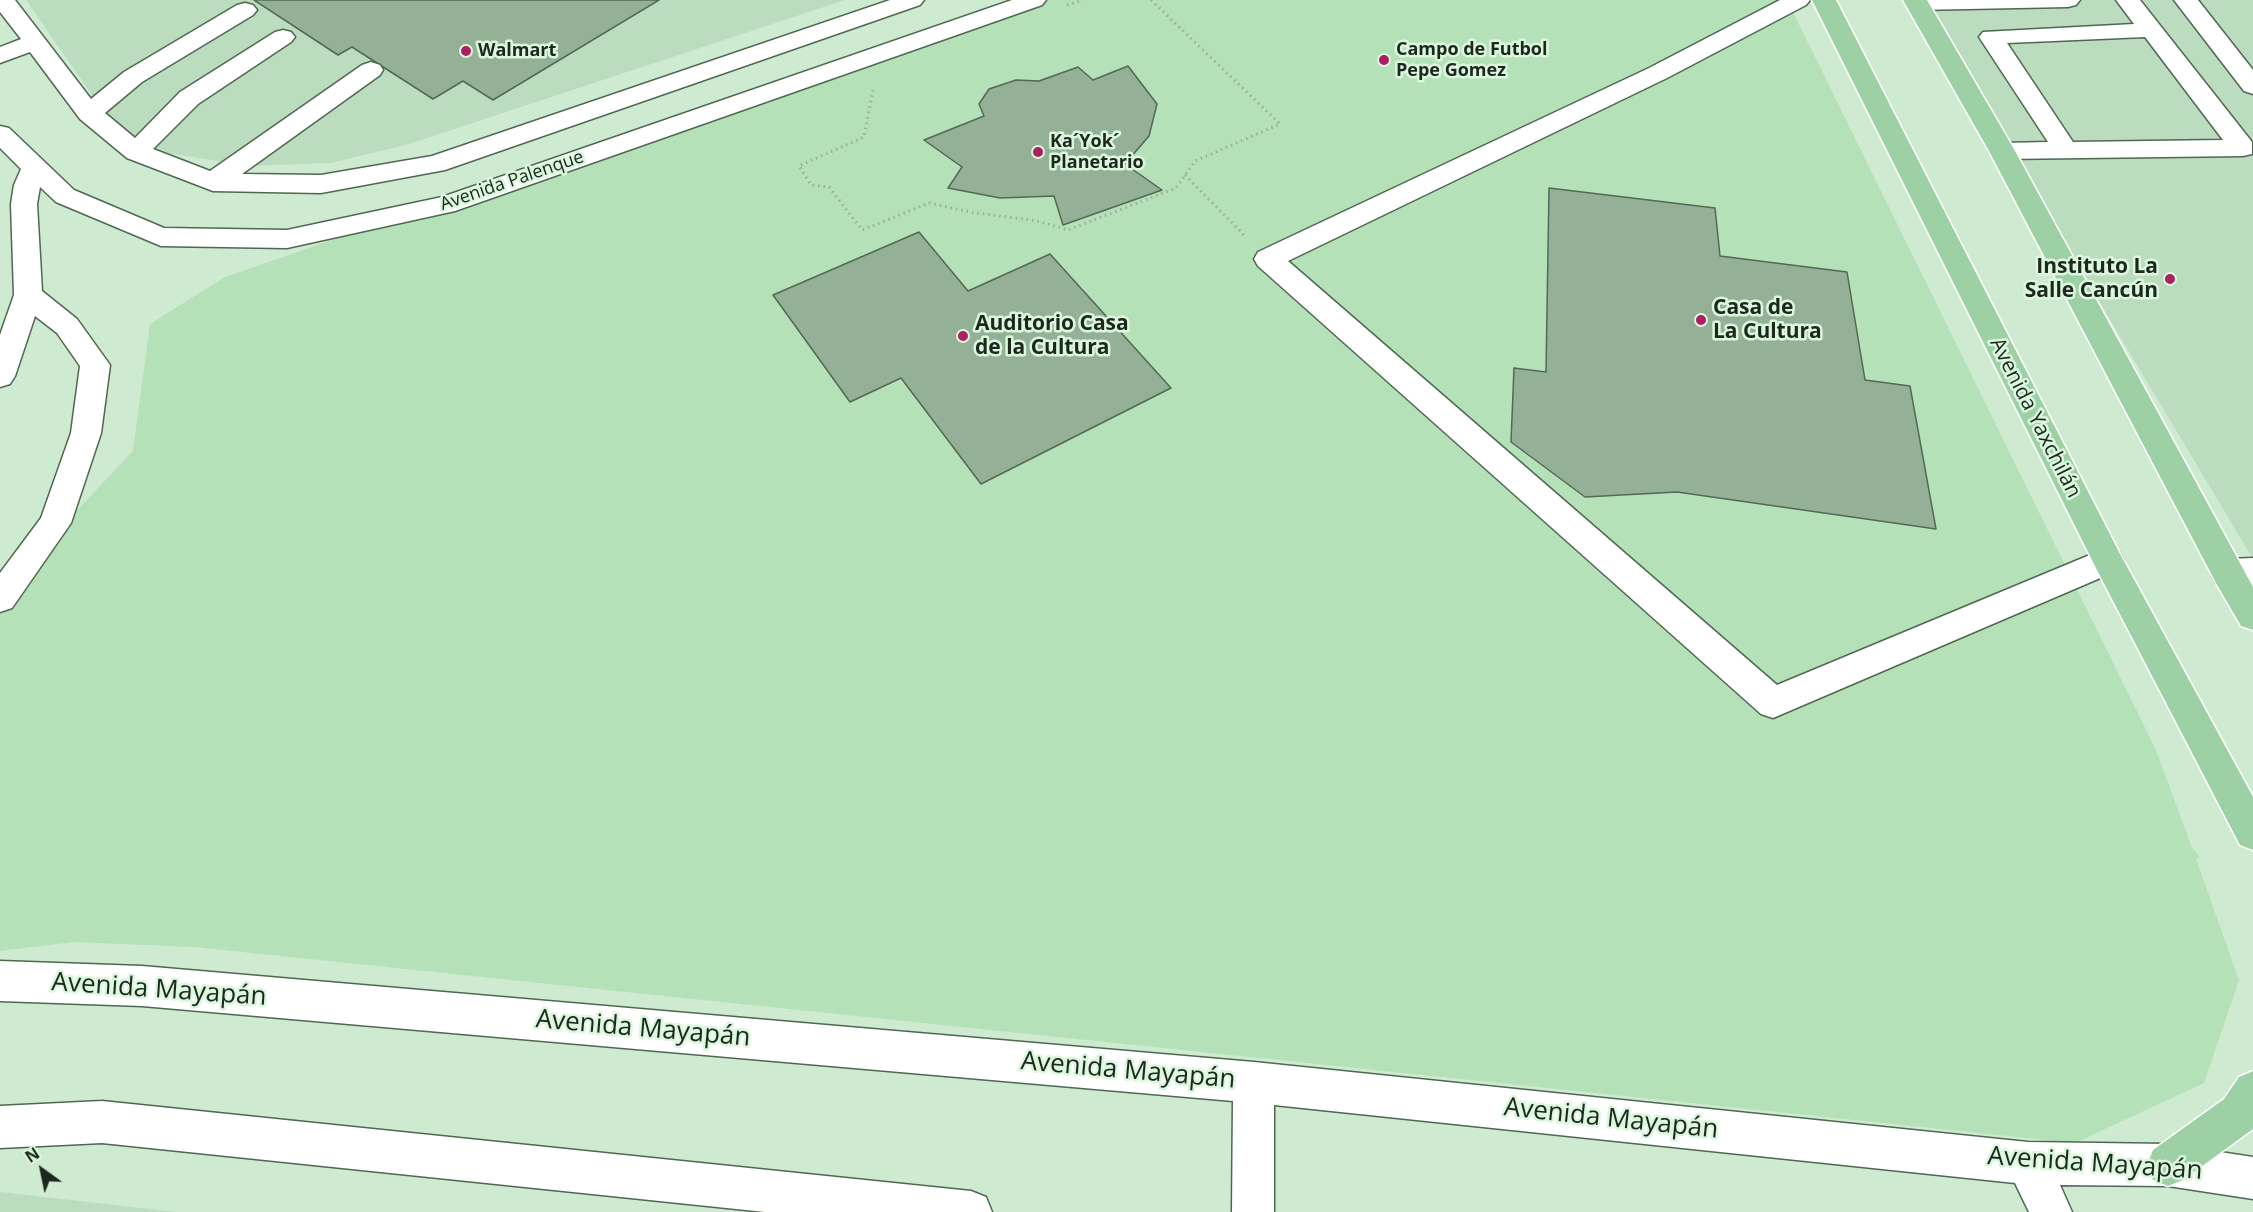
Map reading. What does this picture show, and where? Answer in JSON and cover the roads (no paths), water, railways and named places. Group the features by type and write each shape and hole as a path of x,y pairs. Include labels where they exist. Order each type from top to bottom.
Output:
{"main road":[{"name":"Avenida Yaxchilán","path":"1824,0 2108,561 2250,820"},
{"path":"1916,2 2240,573 2253,616"},
{"path":"2168,1165 2239,1114 2253,1091"}],"street":[{"name":"Avenida Palenque","path":"3,0 89,113 136,152 213,182 321,184 436,164 912,0"},
{"name":"Avenida Palenque","path":"0,134 65,196 160,237 287,239 446,205 1034,0"},
{"path":"1798,0 1658,73 1268,260 1773,703 2108,561"},
{"path":"1916,2 2068,0"},
{"path":"2128,0 2248,147"},
{"path":"2186,0 2253,86"},
{"path":"89,113 133,77 244,10"},
{"path":"833,27 862,60"},
{"path":"2066,150 1991,37 2151,30"},
{"path":"136,152 189,98 283,37"},
{"path":"0,56 35,42"},
{"path":"213,182 371,70"},
{"path":"2002,151 2248,147"},
{"path":"0,376 28,295 24,204 27,185 36,167"},
{"path":"0,598 55,523 86,433 95,365 67,326 28,295"},
{"name":"Avenida Mayapán","path":"0,981 142,986 1254,1082 2028,1163 2168,1165 2253,1178"},
{"path":"1253,1212 1254,1082"},
{"path":"0,1127 102,1122 971,1212"},
{"path":"2028,1163 2051,1212"}],"place":[{"name":"Walmart","path":"466,51"},
{"name":"Campo de Futbol Pepe Gomez","path":"1384,60"},
{"name":"Ka´Yok´ Planetario","path":"1038,152"},
{"name":"Instituto La Salle Cancún","path":"2170,279"},
{"name":"Casa de La Cultura","path":"1701,320"},
{"name":"Auditorio Casa de la Cultura","path":"963,336"}]}
